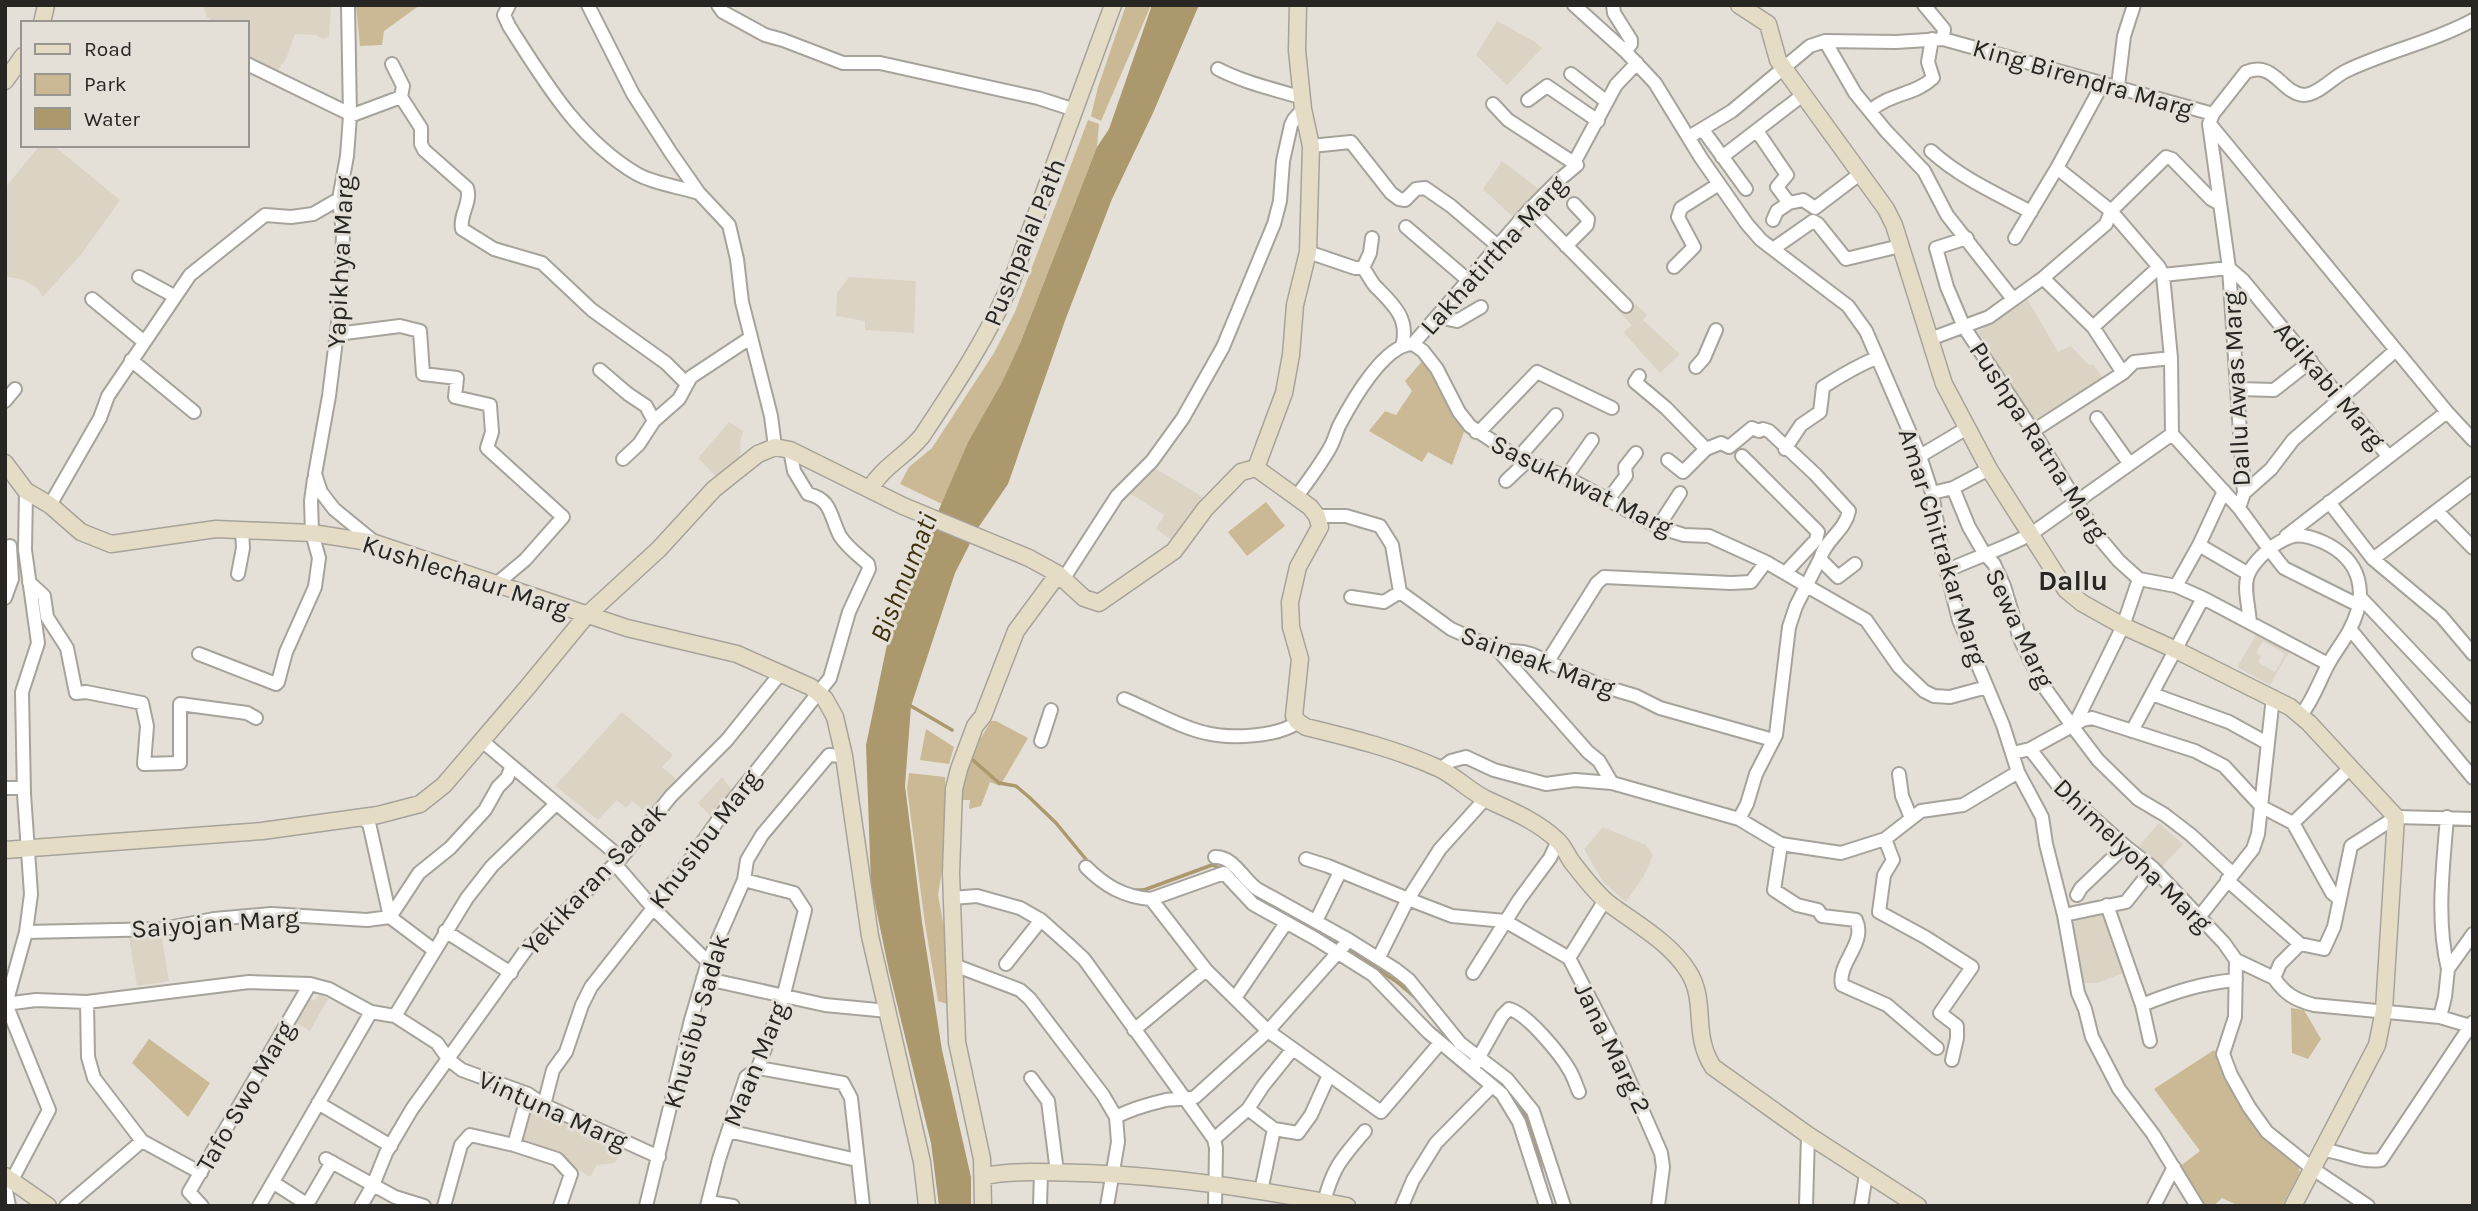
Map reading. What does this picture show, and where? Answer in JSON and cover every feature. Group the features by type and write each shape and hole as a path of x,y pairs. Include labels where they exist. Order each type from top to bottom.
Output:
{"main road":[{"name":"Pushpalal Path","path":"870,489 878,475 913,447 922,436 986,336 1011,284 1113,5"},
{"path":"1256,468 1284,393 1291,355 1295,305 1308,252 1311,146 1297,50 1298,5"},
{"path":"1739,5 1768,24 1774,50 1783,68 1886,209 1944,384 1989,469 2072,597 2123,626 2273,697 2301,715 2396,817 2384,1010 2377,1045 2292,1206"},
{"path":"5,81 21,60"},
{"path":"5,850 262,831 398,811 420,804 444,785 586,615 659,549 714,489 758,454 783,449 903,506 1029,558 1061,576 1084,598 1099,603 1174,551 1205,509 1241,472 1256,468"},
{"name":"Kushlechaur Marg","path":"5,463 26,491 50,505 81,532 111,544 202,531 242,530 312,533 375,543 657,637 737,654 818,692"},
{"path":"1256,468 1310,507 1317,516 1320,527 1298,567 1290,603 1291,627 1300,659 1294,716 1298,722 1306,727 1390,749 1440,769 1485,799 1514,810 1558,841 1605,900 1649,933 1687,970 1695,984 1704,1053 1713,1067 1900,1200 1918,1206"},
{"path":"984,1206 984,1176 957,1042 962,967 952,898 954,789 975,726 983,716 1017,631 1061,576"},
{"path":"818,692 835,717 844,756 870,936 922,1161 927,1206"},
{"path":"984,1176 1007,1172 1113,1174 1216,1183 1347,1206"},
{"path":"8,1178 48,1206"}],"street":[{"name":"Yapikhya Marg","path":"199,654 276,684 286,652 316,587 319,558 312,533 311,501 330,396 337,334 343,233 339,199 347,156 350,115 348,5"},
{"path":"509,5 505,15 514,35 564,109 596,144 639,175 699,193"},
{"path":"589,5 633,94 699,193 730,225 750,338 783,449"},
{"path":"718,5 723,12 765,35 843,64 880,63 1038,98 1075,110"},
{"name":"Amar Chitrakar Marg","path":"1574,5 1625,51 1655,83 1718,184 1747,224 1773,249 1849,306 1866,331 1920,456 1932,493 1946,571 1959,620 2013,753 2018,772 2042,817 2078,993 2092,1037 2119,1089 2153,1134 2197,1206"},
{"path":"1870,111 1886,99 1917,89 1933,78 1928,62 1944,29 1924,5"},
{"path":"2118,86 2124,36 2134,5"},
{"path":"1601,30 1613,9"},
{"path":"1613,9 1631,40 1625,51"},
{"path":"2211,119 2246,72 2252,69 2264,70 2297,93 2309,94 2345,71 2473,20"},
{"name":"King Birendra Marg","path":"1825,41 1896,42 1938,39 2118,86 2211,119 2446,412 2473,440"},
{"path":"1689,137 1732,111 1810,46 1825,41 1848,82 1870,111 1924,171 1934,186 1940,205 2014,299"},
{"name":"Lakhatirtha Marg","path":"1289,493 1297,496 1319,465 1340,424 1383,360 1408,345 1441,313 1530,209 1577,165 1575,161 1616,85 1637,63"},
{"path":"248,64 350,115 401,97"},
{"path":"392,64 403,86 401,97 421,128 421,144 424,150 467,188 469,195 461,223 462,229 501,251 542,263 592,310 666,363 687,384"},
{"path":"1061,576 1117,496 1152,461 1183,418 1223,347 1274,224 1292,122 1303,103 1265,85 1238,80 1218,69"},
{"path":"1571,74 1607,102"},
{"path":"2015,238 2104,83"},
{"path":"1528,100 1547,86 1598,121"},
{"path":"1722,157 1804,94"},
{"path":"1493,104 1508,120 1577,165"},
{"name":"Dallu Awas Marg","path":"2211,119 2229,268 2238,389 2244,492 2239,508 2284,568 2359,601"},
{"path":"1703,130 1746,189"},
{"path":"1757,131 1787,175 1777,187 1789,203"},
{"path":"1311,146 1351,142 1391,193 1399,199 1405,200 1416,189 1425,188 1499,247"},
{"path":"1931,151 1966,179 2031,212"},
{"path":"1930,339 1989,317 2043,278 2106,224 2112,211 2166,157 2172,159 2211,199 2220,204"},
{"path":"2057,168 2112,211 2161,271 2171,358 2172,434 2239,508"},
{"path":"1773,249 1861,173"},
{"path":"1674,267 1694,247 1678,217 1681,208 1718,184"},
{"path":"50,505 100,418 108,396 190,275 265,215 291,217 313,214 339,199"},
{"path":"1773,220 1777,211 1789,203 1803,200 1846,259 1900,246"},
{"path":"1566,246 1587,225 1588,219 1574,204"},
{"path":"1530,209 1626,306"},
{"path":"1406,227 1469,281"},
{"path":"1363,268 1370,253 1372,238"},
{"name":"Pushpa Ratna Marg","path":"1967,238 1936,248 1947,287 1964,327 2033,430 2097,535 2139,579"},
{"path":"1308,252 1355,268 1363,268"},
{"path":"1363,268 1399,313 1408,345"},
{"path":"2093,327 2161,271 2229,268"},
{"name":"Adikabi Marg","path":"2229,268 2243,279 2388,456"},
{"path":"139,277 174,296"},
{"path":"2043,278 2093,327 2123,373"},
{"path":"92,299 143,341"},
{"path":"1441,313 1448,319 1457,321 1481,307"},
{"path":"337,334 400,326 420,331 423,374 457,377 455,397 489,405 492,432 486,448 562,517 525,560 495,585"},
{"path":"1696,367 1704,358 1716,330"},
{"path":"623,459 639,444 654,421 679,399 691,377 750,338"},
{"name":"Sasukhwat Marg","path":"1408,345 1423,351 1437,369 1459,412 1476,432 1522,460 1566,477 1658,527 1684,535 1709,536 1766,562 1866,620 1899,667 1924,691 1934,696 1950,697 1987,687"},
{"path":"2244,492 2271,468 2293,440 2396,350"},
{"path":"1785,449 1801,425 1820,412 1823,387 1855,367 1876,358"},
{"path":"2033,430 2123,373 2134,362 2171,358"},
{"path":"131,360 194,412"},
{"path":"2238,389 2274,390 2311,361"},
{"path":"600,370 646,406 654,421"},
{"path":"1476,432 1505,407 1537,372 1612,408"},
{"path":"1639,376 1635,382 1666,408 1706,449"},
{"path":"5,401 15,389"},
{"name":"Adikabi Marg","path":"2287,536 2446,412"},
{"path":"1506,481 1556,415"},
{"path":"2097,418 2129,463"},
{"path":"1668,460 1683,472 1706,449 1721,443 1729,447 1752,428 1759,431 1766,429 1815,474 1849,511 1847,523 1823,549 1796,606 1789,627 1779,723 1739,819"},
{"path":"1920,456 1967,428"},
{"path":"1946,571 1984,553 2006,548 2031,534 2172,434"},
{"path":"1566,477 1592,440"},
{"name":"Khusibu Marg","path":"544,1104 554,1070 566,1052 591,987 830,678 849,612 869,569 868,564 840,536 820,497 808,495 783,449"},
{"path":"1608,500 1626,476 1625,467 1636,453"},
{"path":"1742,456 1818,532 1816,540 1785,573"},
{"path":"1932,493 1953,488 1989,469"},
{"path":"315,474 321,492 334,509 375,543"},
{"path":"2373,559 2473,483"},
{"name":"Sewa Marg","path":"1953,488 1969,527 1984,553 1994,564 2004,586 2020,639 2042,684 2098,760 2138,799 2191,835 2230,877 2300,944"},
{"path":"9,1206 6,1191 8,1178 49,1110 6,1004 8,984 26,932 32,894 23,789 22,692 38,643 25,542 26,491"},
{"path":"2176,586 2224,491"},
{"path":"1658,527 1679,493"},
{"path":"2329,502 2373,559 2441,616 2473,654"},
{"path":"2437,512 2473,548"},
{"path":"1317,516 1346,516 1380,526 1392,545 1400,592 1384,602 1351,597"},
{"path":"238,574 243,548 242,530"},
{"path":"2250,622 2246,581 2248,573 2255,561 2287,536 2305,536 2323,542 2353,563 2358,575 2359,601 2350,629 2328,664 2312,700 2301,715"},
{"path":"5,598 12,579 8,546 25,542"},
{"path":"2199,545 2248,573"},
{"path":"1820,559 1838,577 1855,564"},
{"path":"1548,661 1597,583 1604,577 1751,582 1766,562"},
{"path":"2073,727 2123,626 2139,579 2176,586 2203,598 2328,664"},
{"path":"29,582 44,596 47,617 67,648 76,693 86,692 142,704 147,726 145,764 180,763 180,704 247,713 256,718"},
{"name":"Saineak Marg","path":"1400,592 1451,629 1498,650 1523,652 1660,708 1773,740"},
{"path":"2132,731 2203,598"},
{"path":"2359,601 2473,716"},
{"path":"2350,629 2473,778"},
{"path":"1498,650 1599,761 1612,783"},
{"name":"Yekikaran Sadak","path":"362,1206 412,1109 528,947 618,861 671,796 727,740 780,674"},
{"path":"2152,694 2229,722 2267,743"},
{"path":"2200,916 2253,849 2258,834 2273,697"},
{"path":"1124,699 1206,733 1246,735 1283,731 1298,722"},
{"path":"1041,741 1051,710"},
{"path":"2013,753 2030,749 2091,718 2194,751 2224,766 2262,807 2293,823 2332,893 2339,899"},
{"path":"481,740 618,861 653,908 708,961"},
{"name":"Dhimelyoha Marg","path":"2030,749 2061,789 2153,868 2200,916 2236,960"},
{"name":"Khusibu Sadak","path":"646,1206 703,978 744,880 747,860 773,821 829,755 844,756"},
{"path":"1440,769 1451,761 1466,757 1494,770 1546,784 1575,779 1612,783 1739,819 1781,844 1841,853 1885,839 1921,811 1963,805 2018,772"},
{"path":"390,917 419,873 450,848 485,810 512,766"},
{"path":"2293,823 2350,769"},
{"path":"1899,774 1902,796 1912,818"},
{"path":"5,788 23,789"},
{"path":"1379,957 1408,900 1440,849 1485,799"},
{"path":"6,1004 36,1000 87,1002 249,982 310,984 329,989 371,1012 394,1016 467,898 492,866 556,804"},
{"path":"359,817 369,823 390,917 435,951"},
{"path":"2274,978 2280,964 2300,944 2324,949 2334,927 2351,846 2396,817 2473,819"},
{"path":"2440,1017 2448,969 2444,953 2441,887 2447,817"},
{"path":"1879,912 1884,875 1893,860 1885,839"},
{"path":"1473,973 1550,858 1558,841"},
{"path":"1781,844 1774,890 1797,905 1818,911 1822,916 1856,920 1858,924 1860,933 1842,976 1842,985 1887,1004 1937,1048"},
{"path":"2077,895 2125,846"},
{"path":"1215,857 1229,860 1248,883 1379,957 1409,980 1510,1105 1519,1122 1546,1206"},
{"path":"1306,859 1452,916 1506,921 1569,958"},
{"path":"1086,867 1116,890 1151,899 1224,873 1250,902 1373,975 1440,1043 1507,1079 1533,1111 1564,1206"},
{"path":"2064,915 2126,902 2153,868"},
{"path":"1316,921 1340,872"},
{"name":"Maan Marg","path":"708,1204 746,1077 758,1068 783,998 804,910 794,892 744,880"},
{"path":"952,898 977,896 1020,908 1041,920 1084,959 1214,1139 1215,1206"},
{"path":"1151,899 1206,970 1268,1031 1381,1112 1440,1043"},
{"name":"Jana Marg 2","path":"1605,900 1569,958 1613,1043 1661,1153 1663,1167 1658,1206"},
{"path":"2107,905 2142,1005 2150,1041"},
{"path":"1858,924 1879,912"},
{"path":"1879,912 1972,967 1940,1013 1957,1026 1952,1060"},
{"name":"Saiyojan Marg","path":"26,932 163,929 214,919 271,914 368,920 390,917"},
{"path":"1006,964 1041,920"},
{"path":"1235,998 1286,923"},
{"path":"445,931 511,973"},
{"path":"2448,969 2473,934"},
{"path":"1116,1117 1129,1110 1170,1099 1186,1100 1195,1097 1268,1031 1349,940"},
{"path":"2323,1150 2364,1161 2381,1160 2471,1024 2384,1010 2314,1005 2294,999 2282,990 2274,978 2236,960 2235,1017 2223,1054 2231,1075 2267,1132 2313,1169 2368,1206"},
{"path":"962,967 1020,990 1030,999 1116,1117 1118,1142 1107,1206"},
{"path":"1134,1030 1206,970"},
{"path":"703,978 825,1006 888,1011"},
{"path":"2142,1005 2181,989 2236,980"},
{"name":"Tafo Swo Marg","path":"202,1206 189,1192 310,984"},
{"path":"87,1002 88,1057 94,1078 142,1141 201,1173"},
{"path":"1476,1062 1502,1016 1509,1009 1514,1010 1530,1021 1570,1071 1578,1092"},
{"path":"259,1206 371,1012"},
{"name":"Vintuna Marg","path":"394,1016 437,1043 449,1060 463,1070 528,1094 659,1157"},
{"path":"1214,1139 1248,1109 1292,1050"},
{"path":"758,1068 843,1083 851,1098 863,1206"},
{"path":"1248,1109 1274,1129 1298,1133 1311,1115 1329,1075"},
{"path":"1031,1078 1048,1101 1049,1172 1040,1206"},
{"path":"1402,1206 1413,1180 1436,1143 1492,1086"},
{"path":"514,1145 528,1094"},
{"path":"318,1103 391,1146"},
{"path":"1261,1191 1274,1129"},
{"path":"728,1131 857,1160"},
{"path":"1324,1202 1331,1174 1350,1146 1365,1131"},
{"path":"444,1206 461,1145 470,1135 557,1159 571,1174 560,1206"},
{"path":"1806,1206 1808,1135"},
{"path":"66,1206 142,1141"},
{"path":"274,1182 308,1203 329,1161 395,1197 424,1206"},
{"path":"2154,1206 2174,1167"},
{"path":"1861,1206 1866,1174"},
{"path":"708,1204 733,1206"}],"shaded area":[{"path":"203,5 331,5 329,37 323,39 315,35 295,34 286,59 277,71 248,56 248,21 213,21 207,17"},
{"path":"1497,21 1542,48 1507,85 1476,55"},
{"path":"38,147 55,147 120,200 83,252 43,297 36,287 5,275 5,188"},
{"path":"1502,161 1540,190 1513,217 1483,189"},
{"path":"849,277 916,281 914,333 865,330 865,321 836,316 837,293"},
{"path":"2025,295 2058,352 2071,346 2089,365 2094,365 2103,379 2039,420 2029,417 1978,332"},
{"path":"1636,304 1647,315 1643,320 1680,354 1660,373 1623,332 1632,325 1622,315"},
{"path":"729,422 743,431 741,449 738,463 721,477 714,475 698,458"},
{"path":"1153,467 1208,500 1173,541 1156,529 1164,515 1128,492"},
{"path":"2256,635 2289,652 2270,685 2237,667","holes":["2263,641 2285,654 2275,672 2258,662 2261,656 2256,653"]},
{"path":"622,712 673,755 662,767 676,779 647,813 632,801 626,808 617,800 598,820 555,786"},
{"path":"722,777 734,793 715,821 698,803"},
{"path":"2159,823 2183,844 2162,867 2139,846"},
{"path":"1603,827 1646,845 1653,855 1644,876 1626,902 1603,882 1584,849"},
{"path":"2104,909 2126,972 2097,983 2080,983 2066,916"},
{"path":"161,933 169,981 137,986 129,938"},
{"path":"319,994 328,999 310,1031 295,1022 309,998 315,1001"},
{"path":"528,1101 605,1135 623,1148 615,1163 597,1165 590,1177 556,1155 519,1140"}],"green space":[{"path":"356,5 420,5 384,31 382,45 360,46"},
{"path":"1126,5 1151,5 1101,121 1091,116"},
{"path":"1088,120 1099,124 1097,147 1021,341 1002,382 968,442 942,504 900,484 909,467 932,448 994,353 1015,312"},
{"path":"1424,359 1465,429 1452,465 1428,452 1422,462 1369,431 1385,411 1396,415 1412,391 1405,381"},
{"path":"1266,502 1285,526 1247,556 1228,532"},
{"path":"991,721 1028,738 1000,786 990,782 981,806 969,809 970,800 961,800 967,761"},
{"path":"926,729 954,747 949,764 920,760"},
{"path":"909,773 945,777 948,833 938,895 959,1008 938,1001 907,788"},
{"path":"2291,1008 2304,1010 2321,1039 2308,1059 2292,1053"},
{"path":"149,1039 210,1083 188,1117 132,1063"},
{"path":"2214,1050 2247,1114 2267,1137 2298,1164 2300,1173 2282,1206 2239,1206 2222,1198 2213,1206 2202,1206 2179,1167 2200,1151 2154,1089"}],"water":[{"path":"1152,5 1199,5 1153,113 1112,199 1066,318 1008,484 978,528 955,573 911,706 905,786 922,922 942,1050 971,1177 971,1206 939,1206 931,1143 871,884 866,745 888,640 903,593 968,442 1002,382 1021,341 1097,147 1109,129"}],"waterway":[{"path":"911,706 952,730"},
{"path":"973,760 999,783 1016,786 1029,797 1056,823 1089,863"},
{"path":"1133,890 1144,890 1212,865 1222,869"},
{"path":"1298,922 1340,945"},
{"path":"1347,949 1397,982 1417,999"},
{"path":"1440,1027 1448,1042"},
{"path":"1511,1098 1528,1123 1542,1173"}],"district":[{"name":"Dallu","path":"2073,580"}],"water label":[{"name":"Bishnumati","path":"903,577"}]}
